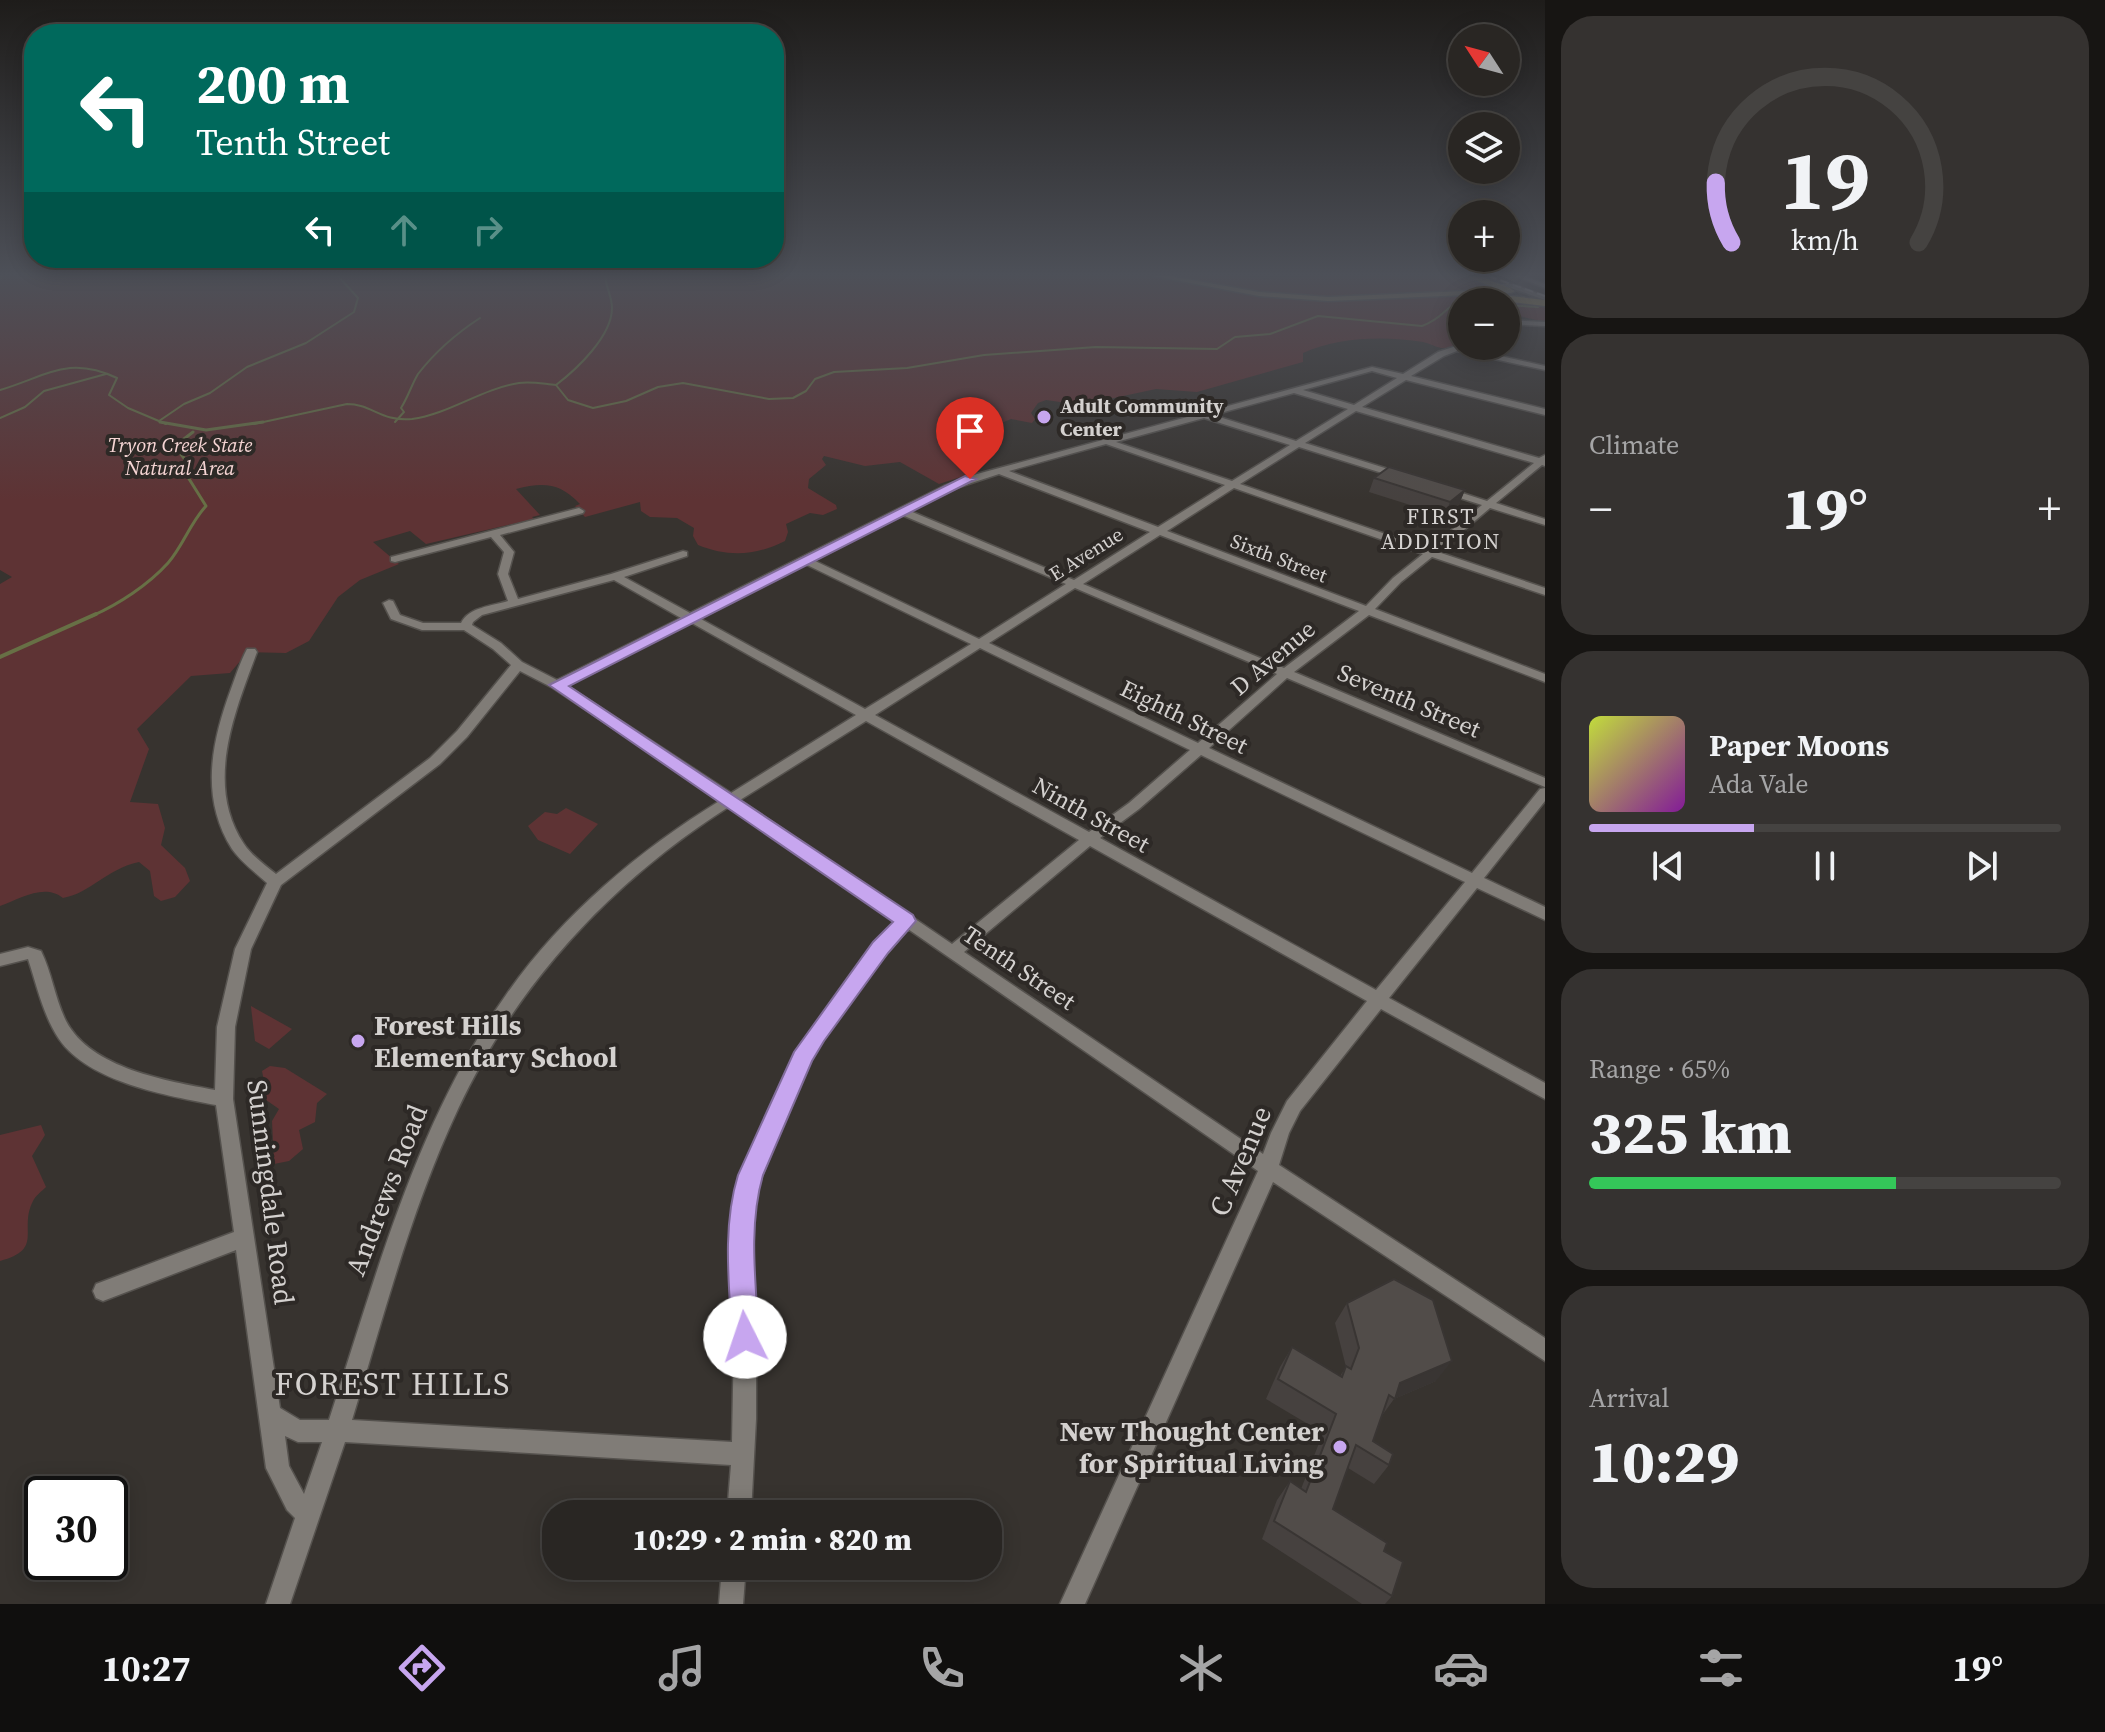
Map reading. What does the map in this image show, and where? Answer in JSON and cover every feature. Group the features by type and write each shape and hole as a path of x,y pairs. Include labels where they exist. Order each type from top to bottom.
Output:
{"street":[{"name":"E Avenue","path":"730,801 1448,352"},
{"path":"1513,360 1545,368"},
{"path":"557,685 902,511 962,482 999,471 1378,369 1545,412"},
{"path":"1296,391 1544,461"},
{"path":"1206,416 1418,482"},
{"path":"1108,442 1545,592"},
{"name":"D Avenue","path":"953,952 1089,839 1134,806 1287,674 1367,611 1397,580 1544,461"},
{"name":"Sixth Street","path":"999,471 1545,678"},
{"path":"1432,486 1545,522"},
{"path":"395,559 579,511"},
{"name":"Seventh Street","path":"902,511 1545,783"},
{"path":"493,533 509,552 503,574 514,602"},
{"path":"389,603 395,617 412,626 466,626 467,620 473,616 514,602 615,576 683,554"},
{"name":"Eighth Street","path":"805,560 1545,914"},
{"name":"Ninth Street","path":"615,576 1545,1092"},
{"name":"Tenth Street","path":"466,626 497,646 518,665 557,685 1268,1168 1545,1350"},
{"path":"251,652 221,738 217,793 232,836 241,850 275,882"},
{"name":"Sunningdale Road","path":"307,1513 295,1502 278,1468 224,1099 226,1027 232,986 243,949 275,882 414,780 462,734 518,665"},
{"name":"C Avenue","path":"1072,1604 1268,1168 1280,1133 1301,1093 1327,1067 1545,792"},
{"name":"Andrews Road","path":"278,1604 337,1430 380,1288 427,1154 472,1063 525,982 578,920 646,861 730,801"},
{"path":"740,1500 745,1337 741,1239 745,1193 802,1058 816,1034 881,947 906,921"},
{"path":"0,960 28,953 35,955 64,1030 86,1054 120,1072 224,1099"},
{"path":"103,1291 245,1237"},
{"path":"270,1414 298,1431 337,1430 742,1454"},
{"path":"731,1604 733,1580"}],"green space":[{"name":"Tryon Creek State Natural Area","path":"0,351 1309,351 1303,353 1303,362 1197,392 1156,389 1081,405 1046,400 1038,403 1031,413 1035,419 1032,423 1011,419 980,432 978,436 986,446 958,458 972,470 970,474 939,484 900,462 865,466 824,456 822,459 826,465 809,479 808,488 836,505 837,509 823,515 810,513 786,524 788,532 785,541 763,550 731,553 698,545 693,536 694,528 677,518 650,517 641,511 640,502 585,517 575,506 580,504 573,497 558,488 543,485 516,489 540,515 532,517 534,519 426,544 410,531 373,542 399,564 360,580 338,597 309,641 286,653 248,652 230,673 191,676 137,729 149,749 130,802 158,804 165,828 161,845 185,868 190,881 175,897 161,901 154,896 150,871 139,862 117,870 73,895 63,898 40,892 0,906 0,584 12,577 0,570"},
{"path":"566,808 598,824 570,854 538,840 528,826 545,812 557,814"},
{"path":"251,1006 292,1029 269,1049 255,1041"},
{"path":"270,1066 285,1068 327,1094 317,1103 315,1122 299,1130 303,1149 289,1161 274,1164 272,1121 279,1109 259,1095 264,1081 262,1071"},
{"path":"41,1125 45,1135 32,1156 46,1187 34,1199 29,1211 28,1237 22,1251 0,1261 0,1135"}],"building":[{"path":"1389,467 1465,490 1450,502 1374,478"},
{"name":"New Thought Center for Spiritual Living","path":"1394,1279 1433,1300 1452,1361 1400,1383 1395,1399 1389,1395 1373,1441 1393,1454 1389,1465 1356,1445 1333,1509 1387,1543 1384,1551 1403,1562 1392,1596 1274,1521 1290,1481 1306,1492 1336,1414 1278,1379 1292,1347 1342,1377 1346,1366 1351,1369 1359,1348 1347,1303"}],"waterway":[{"path":"159,421 184,404 210,393 247,367 287,351"},
{"path":"398,419 404,412 401,408 418,374 439,351"},
{"path":"556,385 591,351"},
{"path":"556,385 568,400 593,408 626,401 658,387 683,383 769,399 793,398 806,391 815,379 834,372 907,368 984,355 1042,351"},
{"path":"0,390 58,370 85,368 117,378 109,395 128,408 162,422"},
{"path":"0,418 25,407 44,391 106,374"},
{"path":"398,419 426,416 505,386 524,382 556,385"},
{"path":"254,424 347,404 398,419"},
{"path":"395,422 398,419"},
{"path":"162,422 206,430 263,422"},
{"path":"162,422 166,424"},
{"path":"96,614 133,593 160,571 206,506 186,474 187,462 177,449 180,442 193,432"},
{"path":"0,657 96,614"},
{"path":"92,616 96,614"}],"place":[{"name":"Adult Community Center","path":"1044,417"},
{"name":"Forest Hills Elementary School","path":"358,1041"},
{"name":"New Thought Center for Spiritual Living","path":"1340,1447"}],"district":[{"name":"FIRST ADDITION","path":"1441,528"},
{"name":"FOREST HILLS","path":"393,1384"}],"route":[{"path":"745,1337 741,1239 745,1193 751,1175 802,1058 816,1034 881,947 906,921 557,685 970,479"}]}
